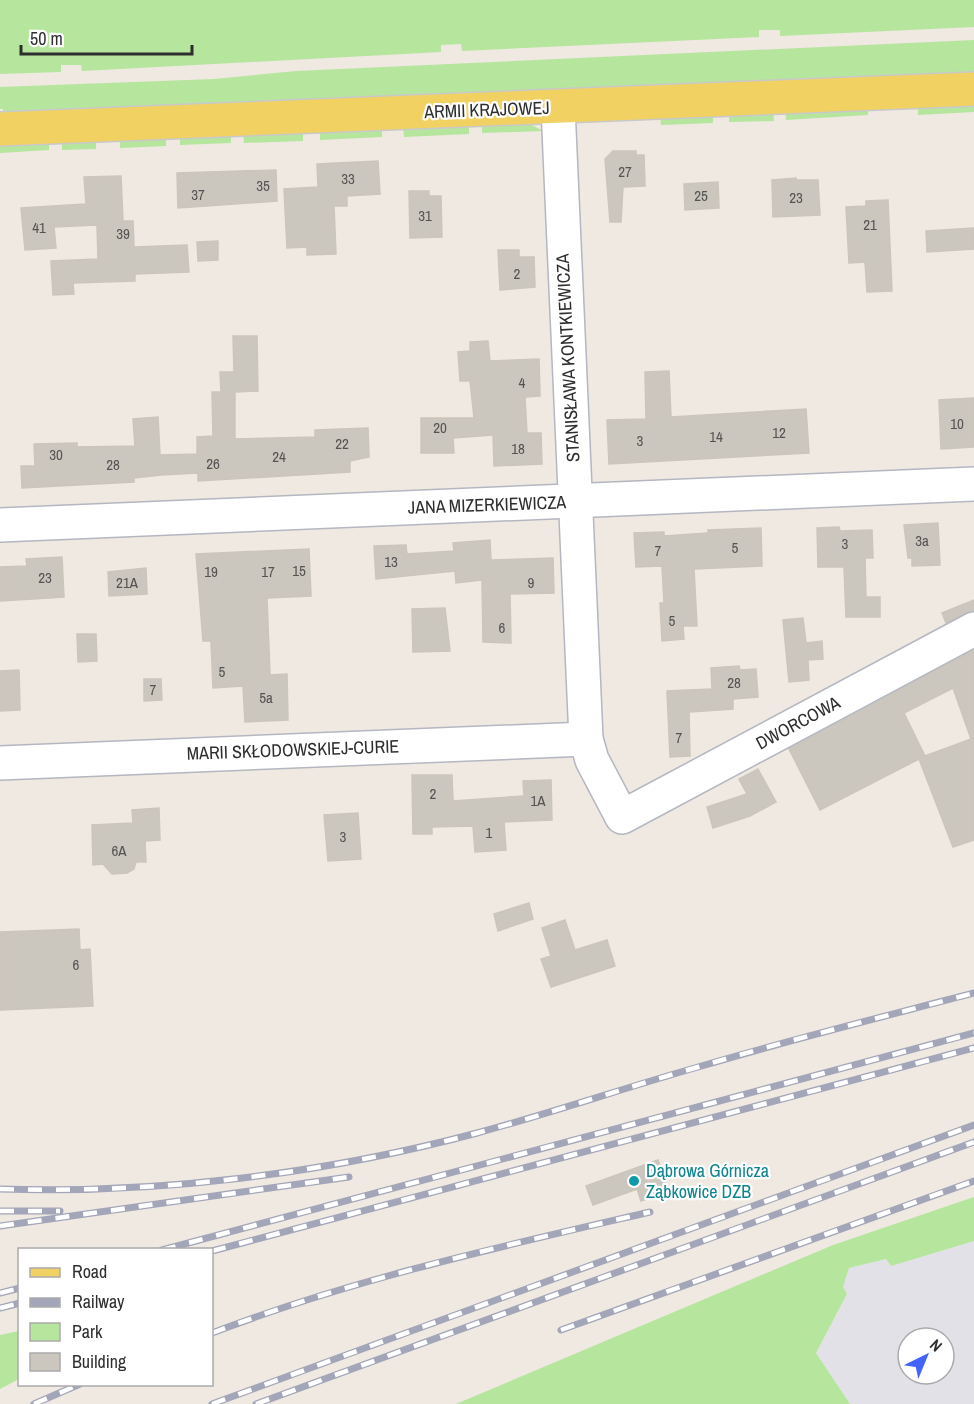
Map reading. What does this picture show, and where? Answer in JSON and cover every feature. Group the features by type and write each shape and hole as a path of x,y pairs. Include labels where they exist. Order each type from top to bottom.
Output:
{"main road":[{"name":"ARMII KRAJOWEJ","path":"0,129 974,89"}],"street":[{"name":"STANISŁAWA KONTKIEWICZA","path":"558,107 586,739 592,760 622,817"},
{"name":"JANA MIZERKIEWICZA","path":"0,525 974,484"},
{"name":"DWORCOWA","path":"622,817 974,629"},
{"name":"MARII SKŁODOWSKIEJ-CURIE","path":"0,763 586,739"}],"shaded area":[{"path":"974,1241 974,1404 850,1404 816,1353 847,1295 843,1287 849,1268 886,1259 891,1266"}],"green space":[{"path":"0,0 974,0 974,27 780,36 780,30 759,30 759,37 462,51 461,44 441,45 441,52 82,71 81,65 61,65 61,72 0,74"},
{"path":"974,40 974,77 3,116 3,109 0,109 0,87 214,79 296,71"},
{"path":"974,102 974,112 918,115 918,104"},
{"path":"868,106 868,115 786,120 785,109"},
{"path":"773,110 774,121 729,122 729,112"},
{"path":"713,112 713,123 661,125 660,114"},
{"path":"482,122 526,122 543,131 482,133"},
{"path":"469,123 469,134 404,137 403,125"},
{"path":"382,126 382,137 320,140 320,129"},
{"path":"303,129 303,141 244,143 243,131"},
{"path":"231,132 231,143 180,145 180,137"},
{"path":"166,135 166,146 120,148 120,137"},
{"path":"96,138 96,149 62,150 62,139"},
{"path":"49,139 49,150 0,153 0,141"},
{"path":"974,1197 974,1241 891,1266 886,1259 849,1268 843,1287 847,1294 816,1353 850,1404 456,1404 833,1245"},
{"path":"18,1331 18,1380 0,1389 0,1335"}],"building":[{"path":"613,151 636,151 636,155 644,155 645,186 623,187 621,222 610,222 605,159"},
{"path":"378,161 380,194 347,196 347,206 334,206 336,254 307,255 307,247 287,248 284,189 318,187 317,164"},
{"path":"276,170 277,201 178,208 177,173"},
{"path":"121,176 123,221 133,221 134,247 187,245 189,272 135,274 135,281 73,283 74,294 53,295 51,261 98,259 97,225 54,227 56,248 25,250 21,208 86,204 84,177"},
{"path":"796,178 796,180 818,180 820,215 773,217 772,180"},
{"path":"718,182 719,208 685,210 684,184"},
{"path":"409,191 429,191 429,196 441,196 442,237 410,238"},
{"path":"888,200 892,291 867,292 865,262 849,263 846,207 866,206 866,201"},
{"path":"974,228 974,249 927,252 926,231"},
{"path":"218,241 218,260 198,261 197,242"},
{"path":"498,250 519,250 519,257 534,257 535,287 500,290"},
{"path":"233,336 257,336 258,391 235,392 235,439 315,437 315,430 368,428 369,457 350,461 350,472 198,481 198,473 134,478 134,482 22,488 21,466 35,466 34,444 77,443 77,447 135,446 133,419 158,417 160,455 197,454 197,437 213,436 212,392 221,392 220,372 234,372"},
{"path":"488,341 490,361 539,359 540,396 525,397 527,433 541,433 542,464 494,466 493,435 453,438 454,453 421,453 421,418 474,418 470,381 460,381 458,352 470,351 470,342"},
{"path":"669,371 671,417 806,409 809,453 609,464 607,420 646,419 645,372"},
{"path":"974,398 974,447 941,449 939,400"},
{"path":"938,523 940,565 912,566 912,558 908,558 904,525"},
{"path":"839,527 840,531 872,530 873,558 865,558 866,597 880,597 880,617 846,617 844,567 818,567 817,528"},
{"path":"761,528 762,566 694,569 697,626 683,626 684,639 662,641 660,603 664,603 662,566 636,567 634,533 664,532 664,536 708,533 708,530"},
{"path":"490,540 491,560 553,558 554,593 510,594 511,643 483,642 482,580 456,583 455,571 376,579 374,546 406,545 407,554 454,551 453,543"},
{"path":"309,549 311,596 267,598 270,675 287,674 288,720 245,722 243,686 213,688 211,641 203,641 196,554"},
{"path":"62,557 64,597 0,601 0,567 27,566 26,559"},
{"path":"146,568 147,594 109,596 108,572"},
{"path":"974,600 974,610 946,623 942,613"},
{"path":"445,608 450,651 413,652 412,609"},
{"path":"803,618 806,643 822,641 823,659 808,660 809,680 789,682 783,620"},
{"path":"77,634 96,634 97,661 78,662"},
{"path":"974,650 974,840 953,847 919,759 820,810 789,749","holes":["953,688 971,739 925,756 904,713"]},
{"path":"739,666 740,670 756,669 758,697 733,699 733,709 689,712 690,756 670,757 667,691 712,689 711,668"},
{"path":"19,670 20,710 0,711 0,671"},
{"path":"144,679 161,679 162,700 144,701"},
{"path":"758,769 776,802 750,816 713,828 707,807 747,794 739,779"},
{"path":"412,775 452,775 453,801 524,796 523,781 551,780 552,820 504,822 506,850 475,852 473,826 432,827 432,834 413,834"},
{"path":"159,808 160,840 145,841 146,862 136,862 134,869 127,873 112,874 103,864 93,865 92,825 133,823 132,810"},
{"path":"358,813 361,859 328,861 324,815"},
{"path":"529,903 533,919 498,931 494,914"},
{"path":"565,920 575,950 607,940 615,966 551,987 541,959 551,956 542,928"},
{"path":"79,929 80,950 90,949 93,1006 0,1010 0,932"},
{"name":"Dąbrowa Górnicza Ząbkowice DZB","path":"658,1160 669,1191 641,1201 637,1189 593,1205 586,1186"}],"railway":[{"path":"0,1189 60,1190 180,1184 240,1178 360,1160 477,1133 732,1057 974,993"},
{"path":"169,1248 974,1033"},
{"path":"213,1251 974,1048"},
{"path":"212,1404 974,1125"},
{"path":"256,1404 974,1142"},
{"path":"0,1226 349,1177"},
{"path":"561,1330 974,1181"},
{"path":"0,1211 60,1211"},
{"path":"213,1333 319,1296 374,1280 484,1251 650,1212"},
{"path":"0,1293 18,1288"},
{"path":"0,1308 18,1304"},
{"path":"34,1404 75,1386"}],"place":[{"name":"Dąbrowa Górnicza Ząbkowice DZB","path":"634,1181"}]}
